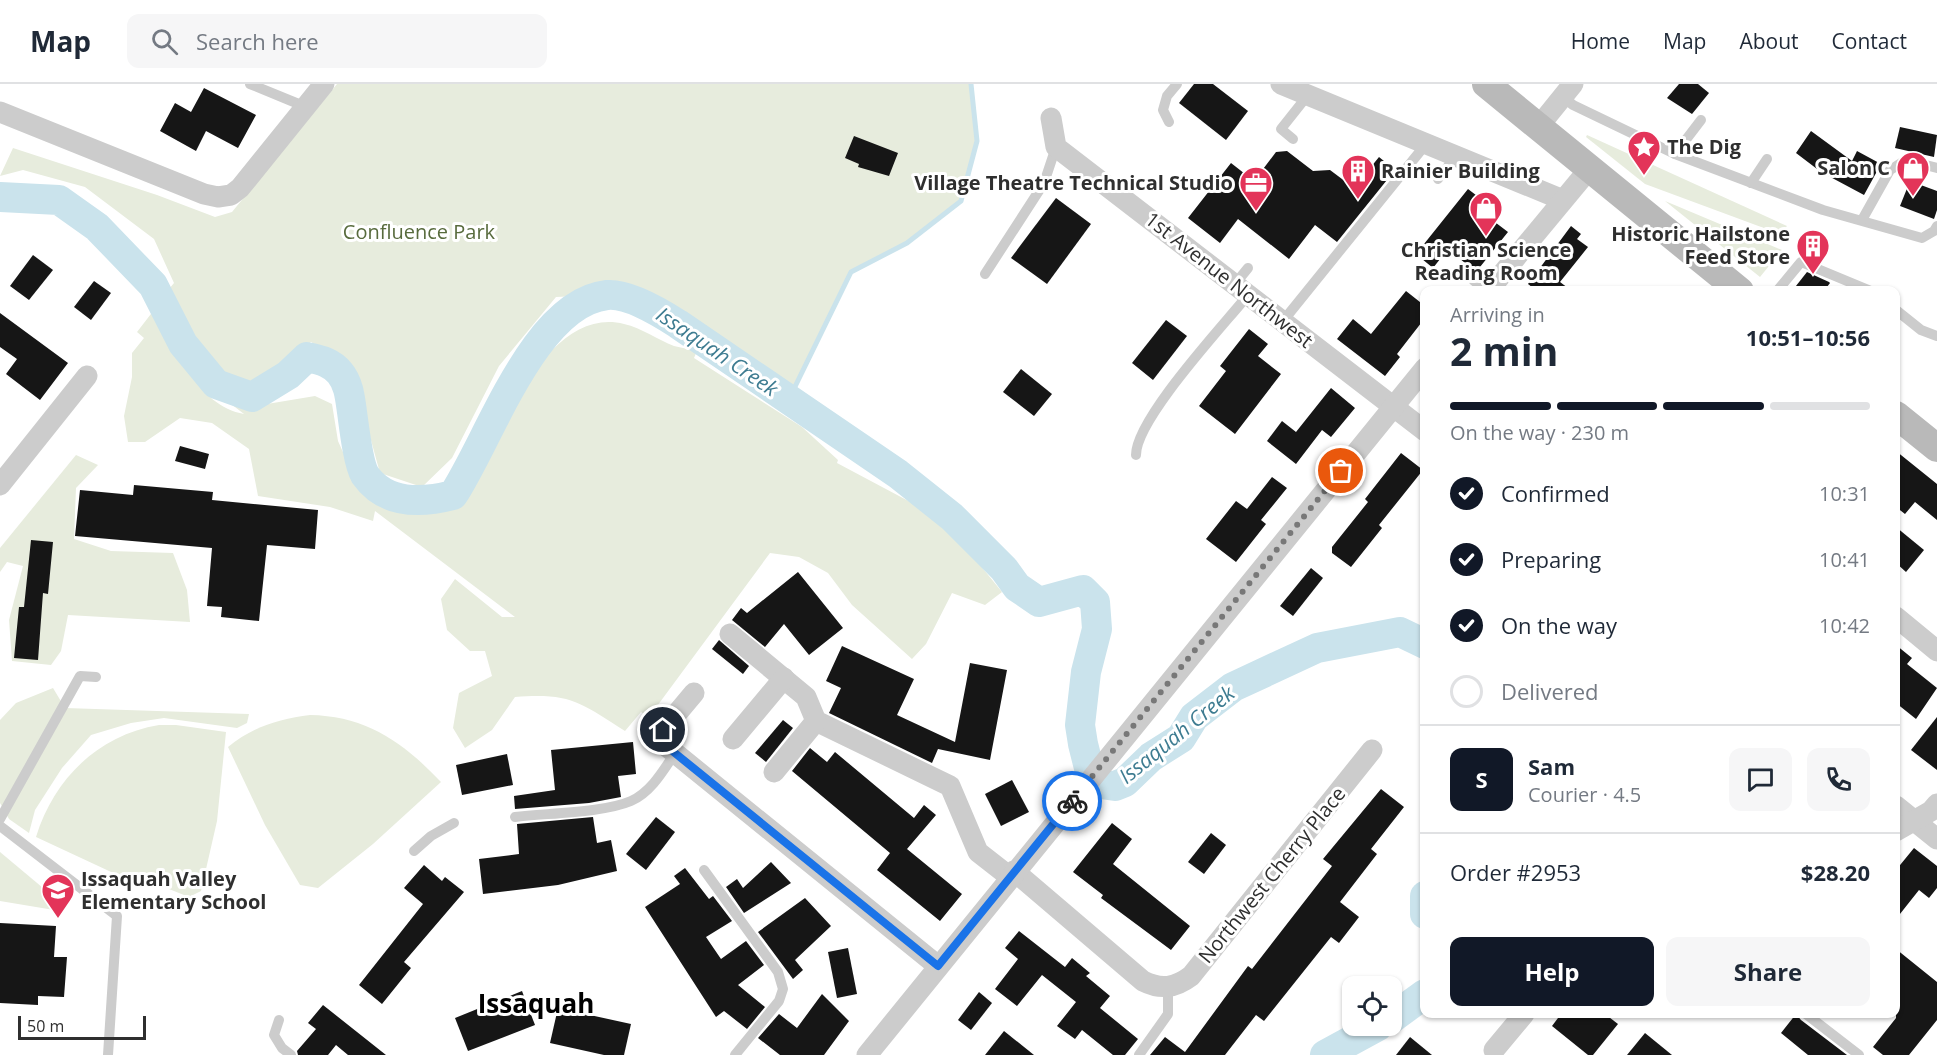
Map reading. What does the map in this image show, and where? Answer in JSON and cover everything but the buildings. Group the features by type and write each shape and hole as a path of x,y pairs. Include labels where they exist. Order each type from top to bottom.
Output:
{"main road":[{"path":"1486,84 1734,286"},
{"path":"1900,418 1937,448"}],"street":[{"path":"0,112 186,188 218,197 231,195 240,188 324,84"},
{"path":"1281,84 1563,200"},
{"path":"1539,126 1568,91"},
{"path":"1051,118 1056,147"},
{"name":"1st Avenue Northwest","path":"1056,147 1244,282 1283,321 1318,340 1420,427"},
{"path":"1484,286 1590,168"},
{"path":"867,1055 1420,374"},
{"path":"0,485 87,376"},
{"path":"1900,620 1937,651"},
{"path":"730,634 806,697 816,721 950,786 978,852 1012,874 1143,981 1165,987"},
{"path":"733,739 784,678"},
{"path":"694,693 663,730 662,740 675,753 938,966"},
{"path":"774,772 816,721"},
{"name":"Northwest Cherry Place","path":"1165,987 1182,983 1191,976 1372,750"},
{"path":"1905,826 1931,811 1937,804"},
{"path":"1905,826 1937,839"},
{"path":"1494,1050 1521,1018"}],"lane":[{"path":"250,84 306,107"},
{"path":"1169,122 1163,110 1167,96 1177,84"},
{"path":"1568,91 1573,105 1675,154 1823,210 1922,238 1934,231 1937,226"},
{"path":"1293,139 1281,129 1308,95"},
{"path":"1675,154 1701,120"},
{"path":"1283,321 1426,144"},
{"path":"986,274 1044,183 1056,147"},
{"path":"1438,179 1456,156"},
{"path":"1751,183 1767,159"},
{"path":"1862,220 1890,170 1906,160 1937,168"},
{"path":"1781,286 1801,262 1859,286"},
{"path":"1136,455 1136,447 1149,420 1244,282"},
{"path":"1900,313 1921,330 1937,336"},
{"path":"0,819 80,676 96,677"},
{"path":"515,817 610,807 632,801 648,789 675,753"},
{"path":"414,851 431,836 454,823"},
{"path":"0,826 117,916 108,1055"},
{"path":"704,870 778,972 783,989 779,1001 735,1055"},
{"path":"1139,1055 1168,1014 1170,1003 1165,987"},
{"path":"1811,1018 1858,1055"},
{"path":"279,1020 274,1035 282,1048 291,1055"}],"green space":[{"name":"Confluence Park","path":"337,84 971,84 977,141 961,201 907,243 851,272 788,401 701,338 652,308 628,299 607,295 556,297 499,366 452,458 422,487 380,473 369,433 363,389 347,361 311,342 255,383 220,375 193,340 169,289 174,283 154,239 85,187 23,170 0,176 13,148 157,195 215,217 232,212"},
{"path":"1587,135 1787,226 1780,234 1645,184 1586,137"},
{"path":"1665,201 1782,250 1760,277"},
{"path":"154,310 214,386 255,406 315,396 332,404 338,441 355,479 400,509 433,510 466,496 508,413 526,382 547,355 570,335 596,323 631,326 674,346 697,351 694,358 802,427 838,460 837,463 931,513 967,549 1002,592 985,605 952,593 926,644 912,659 852,605 828,573 799,557 770,553 649,717 641,712 625,731 585,706 562,698 515,697 492,730 465,748 453,728 459,693 492,676 485,651 470,651 447,630 441,599 455,579 502,617 515,617 375,511 373,521 330,507 258,496 249,449 212,423 180,418 145,442 128,442 124,416 132,377 132,353 144,338 137,332","holes":["191,373 244,414 228,409 213,400 200,387"]},
{"path":"76,455 98,465 76,488 74,539 111,551 173,553 187,590 190,622 68,615 61,651 51,665 12,661 9,620 23,566 7,562 0,572 0,548"},
{"path":"53,688 65,708 249,714 247,723 237,728 164,718 131,723 91,735 62,768 35,810 29,833 9,819 0,803 0,720 16,703"},
{"path":"310,715 349,720 382,734 398,743 441,782 373,844 318,888 300,885 265,825 228,747 266,725"},
{"path":"159,725 226,732 217,821 201,891 189,897 164,887 124,878 36,837 54,796 81,763 117,739 137,730"},
{"path":"0,852 49,893 54,910 0,901"}],"waterway":[{"path":"788,401 851,272 907,243 961,201 977,141 971,84"},
{"name":"Issaquah Creek","path":"0,197 59,200 97,227 153,285 183,344 216,384 252,397 288,375 307,357 333,366 343,377 350,396 358,453 365,475 383,492 405,499 417,500 453,495 516,378 557,322 581,304 607,295 625,297 654,309 898,474 952,517 1004,569 1017,587 1039,602 1083,590 1095,602 1097,629 1086,672 1080,725 1090,772 1101,784 1115,786 1125,782 1151,757 1181,738 1194,717 1233,687 1317,648 1400,632 1420,642"},
{"name":"Issaquah Creek","path":"1402,1011 1420,998"},
{"name":"Issaquah Creek","path":"1325,1055 1360,1036"}],"way so far":[{"path":"1072,801 1341,471"}],"place":[{"name":"The Dig","path":"1644,176"},
{"name":"Salon C","path":"1913,197"},
{"name":"Rainier Building","path":"1358,200"},
{"name":"Village Theatre Technical Studio","path":"1256,212"},
{"name":"Christian Science Reading Room","path":"1486,237"},
{"name":"Historic Hailstone Feed Store","path":"1813,275"},
{"name":"Issaquah Valley Elementary School","path":"58,919"}],"district":[{"name":"Issaquah","path":"536,1004"}],"route":[{"path":"663,730 662,740 665,745 938,966 1072,801"}]}
